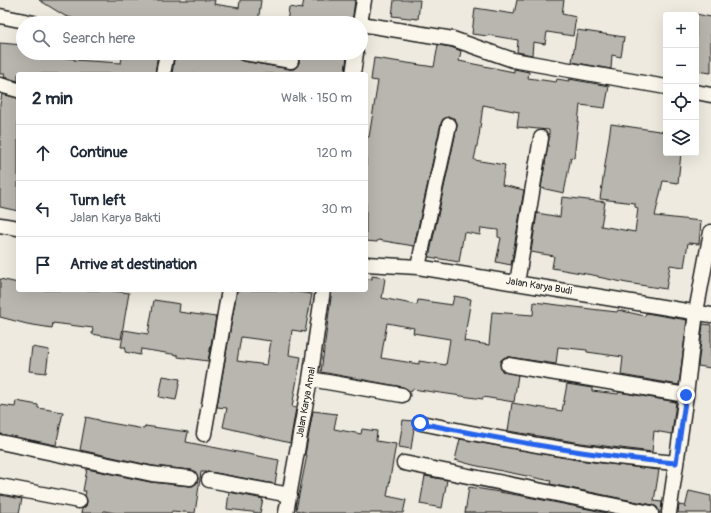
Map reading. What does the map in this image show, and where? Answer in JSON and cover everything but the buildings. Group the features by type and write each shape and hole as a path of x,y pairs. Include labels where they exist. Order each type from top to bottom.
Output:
{"street":[{"path":"361,16 364,0"},
{"path":"0,16 16,19"},
{"path":"368,25 453,39 513,60 663,86"},
{"path":"163,72 165,60"},
{"path":"286,60 292,61"},
{"path":"353,72 355,60"},
{"path":"0,85 16,89"},
{"path":"699,93 711,95"},
{"path":"418,267 449,125"},
{"path":"517,283 541,138"},
{"path":"0,225 16,228"},
{"path":"669,513 696,312 711,232"},
{"name":"Jalan Karya Budi","path":"368,264 418,267 711,315"},
{"path":"204,434 229,292"},
{"name":"Jalan Karya Amal","path":"286,513 310,379 323,292"},
{"path":"508,365 686,395"},
{"path":"310,379 402,395"},
{"path":"420,423 584,452 623,458 676,463"},
{"path":"0,442 152,474 190,478"},
{"path":"404,463 651,513"},
{"path":"209,480 290,495"},
{"path":"0,486 80,501"}],"route":[{"path":"420,423 584,452 623,458 676,463 686,395"}]}
